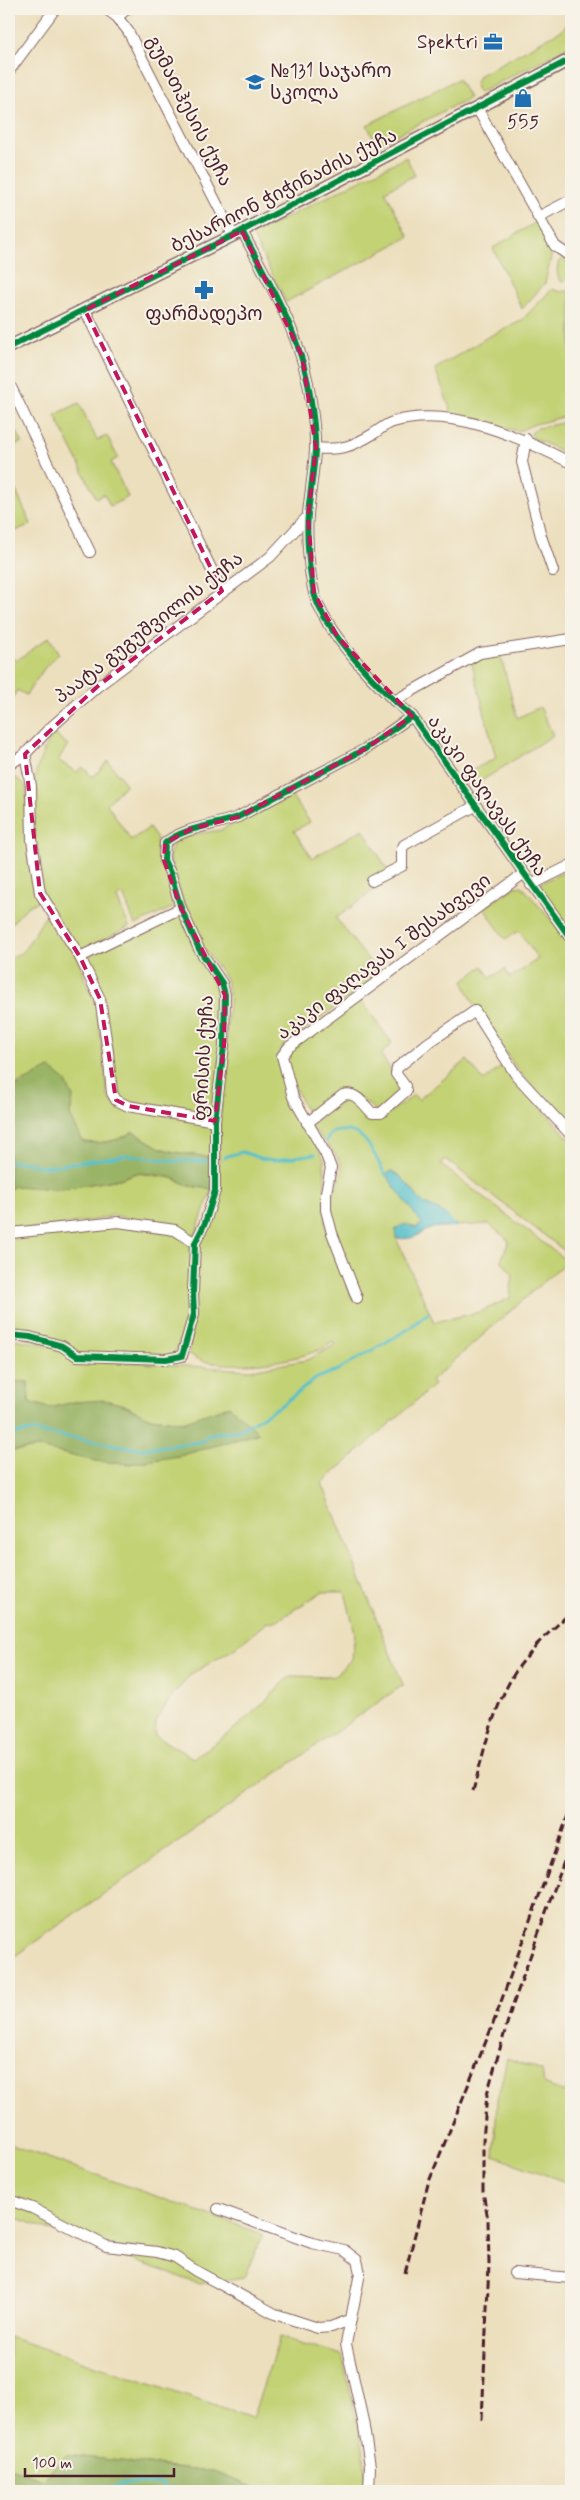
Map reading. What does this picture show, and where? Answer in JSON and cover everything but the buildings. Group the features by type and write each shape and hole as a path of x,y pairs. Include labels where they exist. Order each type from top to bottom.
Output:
{"street":[{"path":"9,71 55,9"},
{"name":"გუმათჰესის ქუჩა","path":"106,9 118,17 128,31 238,233"},
{"path":"118,17 127,9"},
{"name":"ბესარიონ ჭიჭინაძის ქუჩა","path":"9,347 238,233 571,59"},
{"path":"477,108 555,246 571,257"},
{"path":"538,217 571,200"},
{"name":"აკაკი ფაღავას ქუჩა","path":"238,233 293,330 302,356 311,400 316,448 308,516 314,593 325,617 337,636 394,701 412,716 531,886 571,939"},
{"path":"85,310 222,591"},
{"path":"9,383 90,552"},
{"path":"316,448 334,450 361,441 390,423 416,417 446,419 526,439 571,463"},
{"path":"526,439 522,462 541,536 554,570"},
{"name":"პაატა გუგუშვილის ქუჩა","path":"9,765 25,754 49,728 98,686 159,642 222,591 270,557 308,516"},
{"path":"394,701 480,653 571,639"},
{"name":"ფრისის ქუჩა","path":"9,1335 62,1346 76,1356 166,1359 182,1356 194,1314 195,1243 205,1223 215,1191 215,1121 224,1046 225,995 222,983 199,949 181,908 171,874 164,860 165,843 172,836 191,829 218,825 238,817 364,749 412,716"},
{"path":"25,754 31,786 32,840 40,893 80,957 100,999 112,1092 116,1100 128,1106 215,1121"},
{"path":"372,881 402,866 402,849 404,846 475,806"},
{"path":"531,886 571,865"},
{"name":"აკაკი ფაღავას I შესახვევი","path":"357,1298 332,1234 326,1210 326,1192 331,1168 325,1153 293,1097 284,1071 282,1056 289,1046 523,874"},
{"path":"80,957 181,908"},
{"path":"307,1123 343,1095 349,1093 355,1096 372,1113 381,1113 406,1091 405,1086 396,1074 397,1068 428,1043 475,1011 516,1075 571,1135"},
{"path":"9,1237 11,1233 118,1222 175,1230 195,1243"},
{"path":"9,2200 32,2208 106,2246 157,2252 175,2257 204,2276 275,2314 318,2328 331,2327 350,2320"},
{"path":"218,2208 312,2243 344,2250 357,2260 360,2273 346,2344 364,2421 370,2466 369,2491"},
{"path":"514,2273 571,2278"}],"highlighted area":[{"path":"242,231 302,356 316,448 308,516 314,593 337,636 412,716 365,749 238,817 191,829 165,843 164,860 181,908 225,995 224,1046 215,1121 128,1106 116,1100 100,999 80,957 40,893 25,754 98,686 222,591 85,310"}],"green space":[{"path":"566,9 571,9 571,45 479,93 475,84 480,75 562,30 568,20"},
{"path":"458,79 469,98 377,145 367,125"},
{"path":"406,157 415,175 385,191 409,237 286,302 252,235"},
{"path":"536,222 552,248 552,253 545,283 522,309 493,248"},
{"path":"564,259 570,270 569,278 564,282 560,281 557,271 559,261"},
{"path":"552,289 560,292 571,290 571,415 535,424 518,431 453,416 435,369 486,338 521,321"},
{"path":"79,403 97,440 107,436 118,458 111,462 128,497 110,506 104,494 96,498 55,415"},
{"path":"9,416 22,442 9,448"},
{"path":"571,421 571,456 532,437 531,433 538,428"},
{"path":"9,476 31,524 9,534"},
{"path":"49,637 59,654 46,666 26,695 17,690 9,705 9,654 16,661"},
{"path":"500,653 517,718 540,707 553,735 469,789 461,776 496,758 472,664 483,657"},
{"path":"53,733 68,745 58,760 76,772 83,767 93,777 108,761 126,784 107,804 131,840 149,828 157,839 157,852 176,900 174,907 135,925 123,894 117,898 129,927 82,950 60,923 46,901 38,869 33,822 34,783 39,763"},
{"path":"9,772 26,786 29,858 38,901 28,906 9,926"},
{"path":"289,792 310,822 294,831 312,858 363,829 392,877 336,918 380,975 287,1042 278,1054 280,1074 294,1108 324,1159 326,1227 353,1301 329,1207 341,1174 341,1165 339,1159 310,1125 344,1100 351,1100 366,1115 382,1116 414,1095 418,1100 467,1060 484,1081 504,1064 571,1141 571,1253 570,1255 445,1159 441,1165 567,1261 431,1381 434,1385 322,1483 403,1685 9,1960 9,1451 40,1448 95,1461 179,1456 259,1433 204,1416 183,1422 150,1418 122,1404 74,1402 49,1408 29,1402 28,1382 9,1381 9,1338 62,1348 77,1359 250,1370 307,1360 335,1345 333,1342 321,1349 290,1359 254,1364 206,1362 189,1354 200,1242 218,1201 220,1120 229,999 226,979 203,947 184,904 169,856 174,842 184,836 221,830","holes":["392,1171 401,1177 423,1203 444,1213 457,1226 489,1224 509,1241 501,1260 513,1275 510,1298 480,1312 434,1322 396,1238 422,1224 386,1174","322,1592 345,1592 355,1633 352,1659 333,1677 290,1676 244,1720 220,1740 193,1758 155,1736 156,1721 170,1699 191,1674 234,1649 266,1623 278,1620"]},
{"path":"571,869 571,929 534,886"},
{"path":"522,886 571,944 571,1130 511,1060 485,1022 463,981 483,966 490,978 505,969 510,978 538,959 519,931 505,939 484,908 515,887"},
{"path":"48,912 78,959 87,985 97,1004 108,1097 115,1105 124,1110 184,1118 206,1125 213,1130 213,1158 160,1148 133,1132 109,1142 83,1142 70,1115 73,1097 24,1080 9,1091 9,958 23,952"},
{"path":"175,915 181,917 219,986 222,1018 221,1050 213,1114 209,1117 131,1103 119,1099 115,1090 111,1044 86,962 87,957"},
{"path":"360,999 392,1043 381,1055 402,1087 402,1092 378,1112 356,1095 308,1116 287,1070 285,1057 292,1048"},
{"path":"49,1068 65,1080 73,1097 70,1115 83,1142 109,1142 133,1132 160,1148 213,1158 212,1189 189,1186 173,1178 136,1173 120,1179 62,1189 15,1186 9,1189 9,1091"},
{"path":"136,1173 173,1178 189,1186 212,1189 195,1235 113,1215 96,1220 9,1232 9,1189 15,1186 62,1189 120,1179"},
{"path":"109,1224 167,1232 182,1237 191,1248 192,1306 182,1337 174,1353 167,1357 81,1354 9,1332 9,1247 15,1236"},
{"path":"9,1381 28,1382 29,1402 49,1408 74,1402 104,1400 122,1404 150,1418 183,1422 229,1406 259,1433 179,1456 129,1464 95,1461 40,1448 9,1451"},
{"path":"507,2058 542,2071 544,2084 571,2095 571,2184 494,2156 497,2101"},
{"path":"9,2144 263,2234 244,2277 199,2284 9,2215"},
{"path":"9,2337 252,2418 280,2337 342,2355 364,2452 366,2491 281,2491 256,2488 211,2471 66,2455 43,2479 9,2468"},
{"path":"66,2455 211,2471 256,2488 281,2491 9,2491 9,2468 43,2479"}],"water":[{"path":"392,1171 401,1177 423,1203 444,1213 457,1226 436,1227 412,1237 396,1238 395,1229 405,1224 416,1228 422,1224 385,1174"}],"waterway":[{"path":"326,1142 329,1135 335,1132 349,1131 357,1134 363,1138 373,1152 385,1174"},
{"path":"224,1157 242,1152 264,1159 275,1160 315,1154"},
{"path":"9,1162 21,1162 45,1167 128,1155 173,1161 206,1161"},
{"path":"9,1435 32,1431 140,1449 200,1442 213,1433 240,1430 283,1404 317,1378 338,1370 407,1330 428,1313"},
{"path":"100,2491 124,2484 162,2484 168,2491"},
{"path":"9,2485 22,2491"}],"railway":[{"path":"535,1646 571,1612"},
{"path":"473,1791 501,1699 516,1671 540,1641"},
{"path":"405,2273 428,2184 493,2024 571,1807"},
{"path":"482,2420 489,2264 488,2220 483,2192 483,2141 487,2094 511,2010 571,1842"}],"cycle path":[{"path":"9,347 238,233 571,59"},
{"path":"242,231 284,313 301,356 307,378 315,432 314,466 307,523 309,565 314,593 320,608 329,625 355,660 385,692 412,716 571,939"},
{"path":"9,1335 30,1337 62,1346 77,1356 166,1359 182,1356 194,1314 195,1243 205,1223 215,1191 215,1121 224,1046 225,995 222,983 199,949 181,908 171,875 164,860 165,843 181,833 238,817 365,749 412,716"}],"place":[{"name":"Spektri","path":"493,42"},
{"name":"№131 საჯარო სკოლა","path":"255,82"},
{"name":"555","path":"523,98"},
{"name":"ფარმადეპო","path":"204,290"}]}
